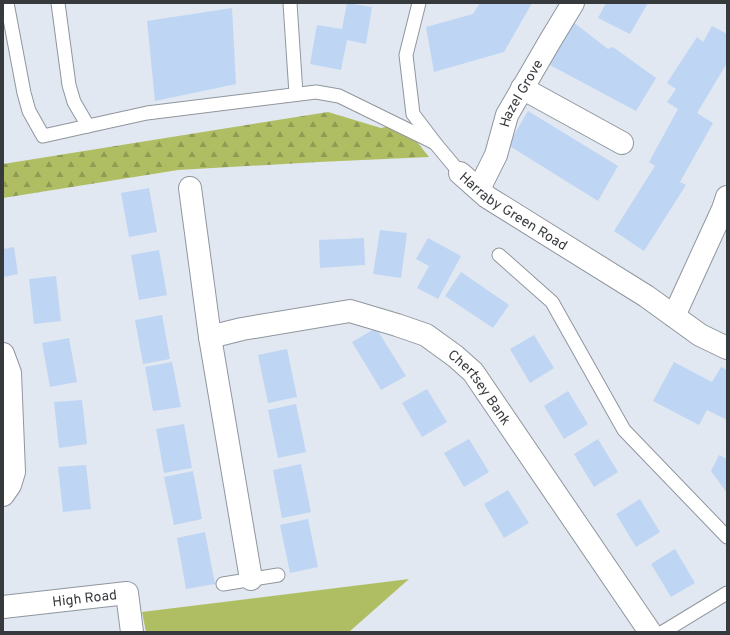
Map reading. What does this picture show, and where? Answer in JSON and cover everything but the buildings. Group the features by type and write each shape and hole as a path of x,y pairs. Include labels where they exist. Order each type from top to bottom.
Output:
{"street":[{"name":"Hazel Grove","path":"479,189 496,156 507,115 573,3"},
{"path":"522,88 622,143"},
{"name":"Harraby Green Road","path":"460,173 487,196 646,296 700,335 727,348"},
{"path":"190,188 210,337 251,579"},
{"path":"674,316 726,206"},
{"name":"Chertsey Bank","path":"210,337 242,329 350,311 426,335 455,356 472,372 650,632"},
{"path":"3,354 10,373 14,472 10,485 3,495"},
{"name":"High Road","path":"3,606 126,593 132,632"}],"lane":[{"path":"7,3 24,93 29,111 43,136 147,113 316,92 339,96 435,143"},
{"path":"58,3 69,84 74,102 88,126"},
{"path":"290,3 296,94"},
{"name":"Harraby Green Road","path":"419,3 406,55 413,114 460,173"},
{"path":"499,255 552,302 624,430 727,537"},
{"path":"223,584 278,575"},
{"path":"663,632 727,593"}],"green space":[{"path":"328,112 381,128 402,123 429,157 178,170 3,198 3,164"},
{"path":"409,579 349,632 146,632 142,612"}]}
